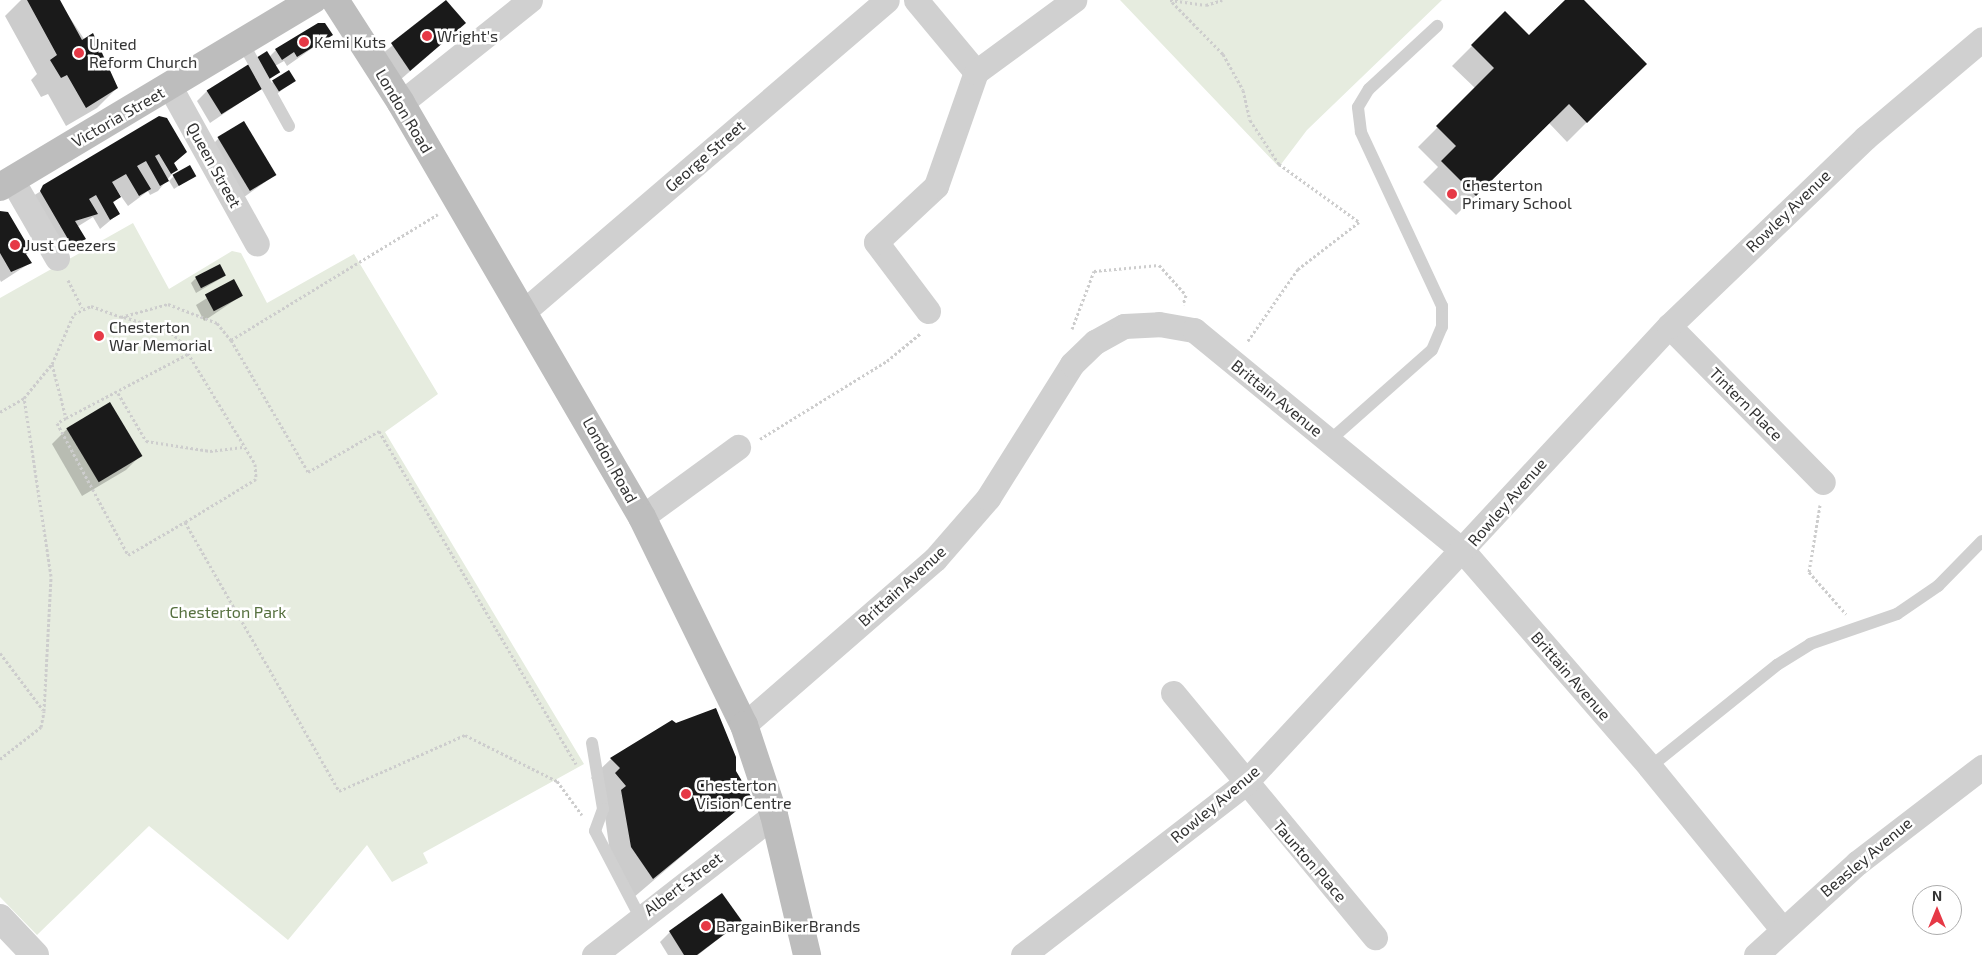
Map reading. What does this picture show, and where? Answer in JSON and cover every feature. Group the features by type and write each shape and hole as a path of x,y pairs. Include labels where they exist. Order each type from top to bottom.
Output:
{"main road":[{"name":"Victoria Street","path":"6,183 170,87 313,0"},
{"name":"London Road","path":"335,0 401,103 642,517 744,725 774,815 807,955"}],"street":[{"path":"401,103 530,0"},
{"name":"George Street","path":"523,312 887,0"},
{"path":"916,0 976,72"},
{"path":"928,311 876,242 936,186 976,72 1074,0"},
{"name":"Rowley Avenue","path":"1030,953 1244,784 1463,551 1669,326 1865,138 1982,39"},
{"name":"Queen Street","path":"170,87 257,244"},
{"path":"6,183 57,258"},
{"name":"Brittain Avenue","path":"744,725 935,559 988,498 1072,364 1087,350 1124,326 1175,327 1194,330 1463,551 1650,768 1782,929"},
{"name":"Tintern Place","path":"1669,326 1823,482"},
{"path":"642,517 738,447"},
{"name":"Taunton Place","path":"1173,693 1244,784 1375,938"},
{"name":"Beasley Avenue","path":"1756,955 1782,929 1857,863 1982,767"},
{"name":"Albert Street","path":"594,955 640,917 774,815"},
{"path":"0,919 35,955"}],"lane":[{"path":"1329,441 1426,357 1442,327 1442,306 1362,132 1358,107 1369,89 1437,26"},
{"path":"243,42 289,126"},
{"path":"1650,768 1777,665 1810,644 1859,629 1897,614 1938,586 1982,541"},
{"path":"592,743 604,809 595,831 640,917"}],"path":[{"path":"1171,1 1206,4 1222,0"},
{"path":"1171,1 1223,54 1243,90 1250,120 1279,164 1359,222 1298,269 1233,362"},
{"path":"231,340 457,202"},
{"path":"57,258 82,308"},
{"path":"1087,350 1071,332 1094,271 1159,265 1186,295 1175,327"},
{"path":"121,317 168,304 217,323 231,340 308,472 379,431 579,775"},
{"path":"0,412 24,398 52,364 70,321 82,308 101,307 121,317 167,330 190,353 255,464 256,479 128,555 57,423 118,393 190,353"},
{"path":"738,447 768,435 887,361 920,336 928,311"},
{"path":"52,364 66,418"},
{"path":"118,393 146,441 210,451 245,447"},
{"path":"0,759 41,727 44,711 51,576 24,398"},
{"path":"1823,482 1809,572 1859,629"},
{"path":"185,522 339,791 465,736 557,781 595,831"},
{"path":"0,653 44,711"},
{"path":"578,810 582,805"}],"green space":[{"path":"1120,0 1442,0 1307,130 1279,167"},
{"name":"Chesterton Park","path":"133,223 169,289 232,251 241,253 267,303 354,254 438,394 385,432 584,764 423,853 428,863 392,882 367,845 288,940 149,826 37,935 0,897 0,298"}],"building":[{"name":"United Reform Church","path":"27,0 60,0 82,40 93,33 118,88 86,108 67,75 61,78 50,60 57,55"},
{"name":"Wright's","path":"446,0 466,23 410,71 391,43"},
{"path":"1565,0 1584,0 1647,64 1587,123 1569,104 1476,196 1441,161 1456,146 1436,126 1494,68 1471,45 1505,11 1529,35"},
{"name":"Kemi Kuts","path":"318,23 325,23 333,35 297,57 294,52 282,60 275,49"},
{"path":"267,51 280,72 269,79 256,58"},
{"path":"249,64 264,88 221,114 207,90"},
{"path":"289,70 296,81 279,92 272,81"},
{"path":"159,116 167,118 187,152 174,163 178,170 171,174 159,154 155,156 169,181 160,186 146,161 137,166 151,189 139,196 126,174 112,182 121,197 113,202 120,214 110,220 96,195 89,199 98,214 75,221 86,239 72,246 40,191 43,185"},
{"path":"244,121 276,175 250,191 217,137"},
{"path":"190,165 196,176 179,186 173,175"},
{"name":"Just Geezers","path":"0,211 8,212 31,251 26,254 32,263 11,272 0,253"},
{"path":"220,264 226,276 201,288 195,277"},
{"path":"234,279 243,296 214,311 205,294"},
{"path":"110,402 142,456 99,482 66,428"},
{"name":"Chesterton Vision Centre","path":"716,708 736,757 736,771 752,798 653,879 631,847 621,790 626,786 615,773 620,768 610,758 672,720 676,723"},
{"name":"BargainBikerBrands","path":"722,893 742,921 697,955 684,955 669,931"}],"place":[{"name":"Wright's","path":"427,36"},
{"name":"Kemi Kuts","path":"304,42"},
{"name":"United Reform Church","path":"79,53"},
{"name":"Chesterton Primary School","path":"1452,194"},
{"name":"Just Geezers","path":"15,245"},
{"name":"Chesterton War Memorial","path":"99,336"},
{"name":"Chesterton Vision Centre","path":"686,794"},
{"name":"BargainBikerBrands","path":"706,926"}]}
